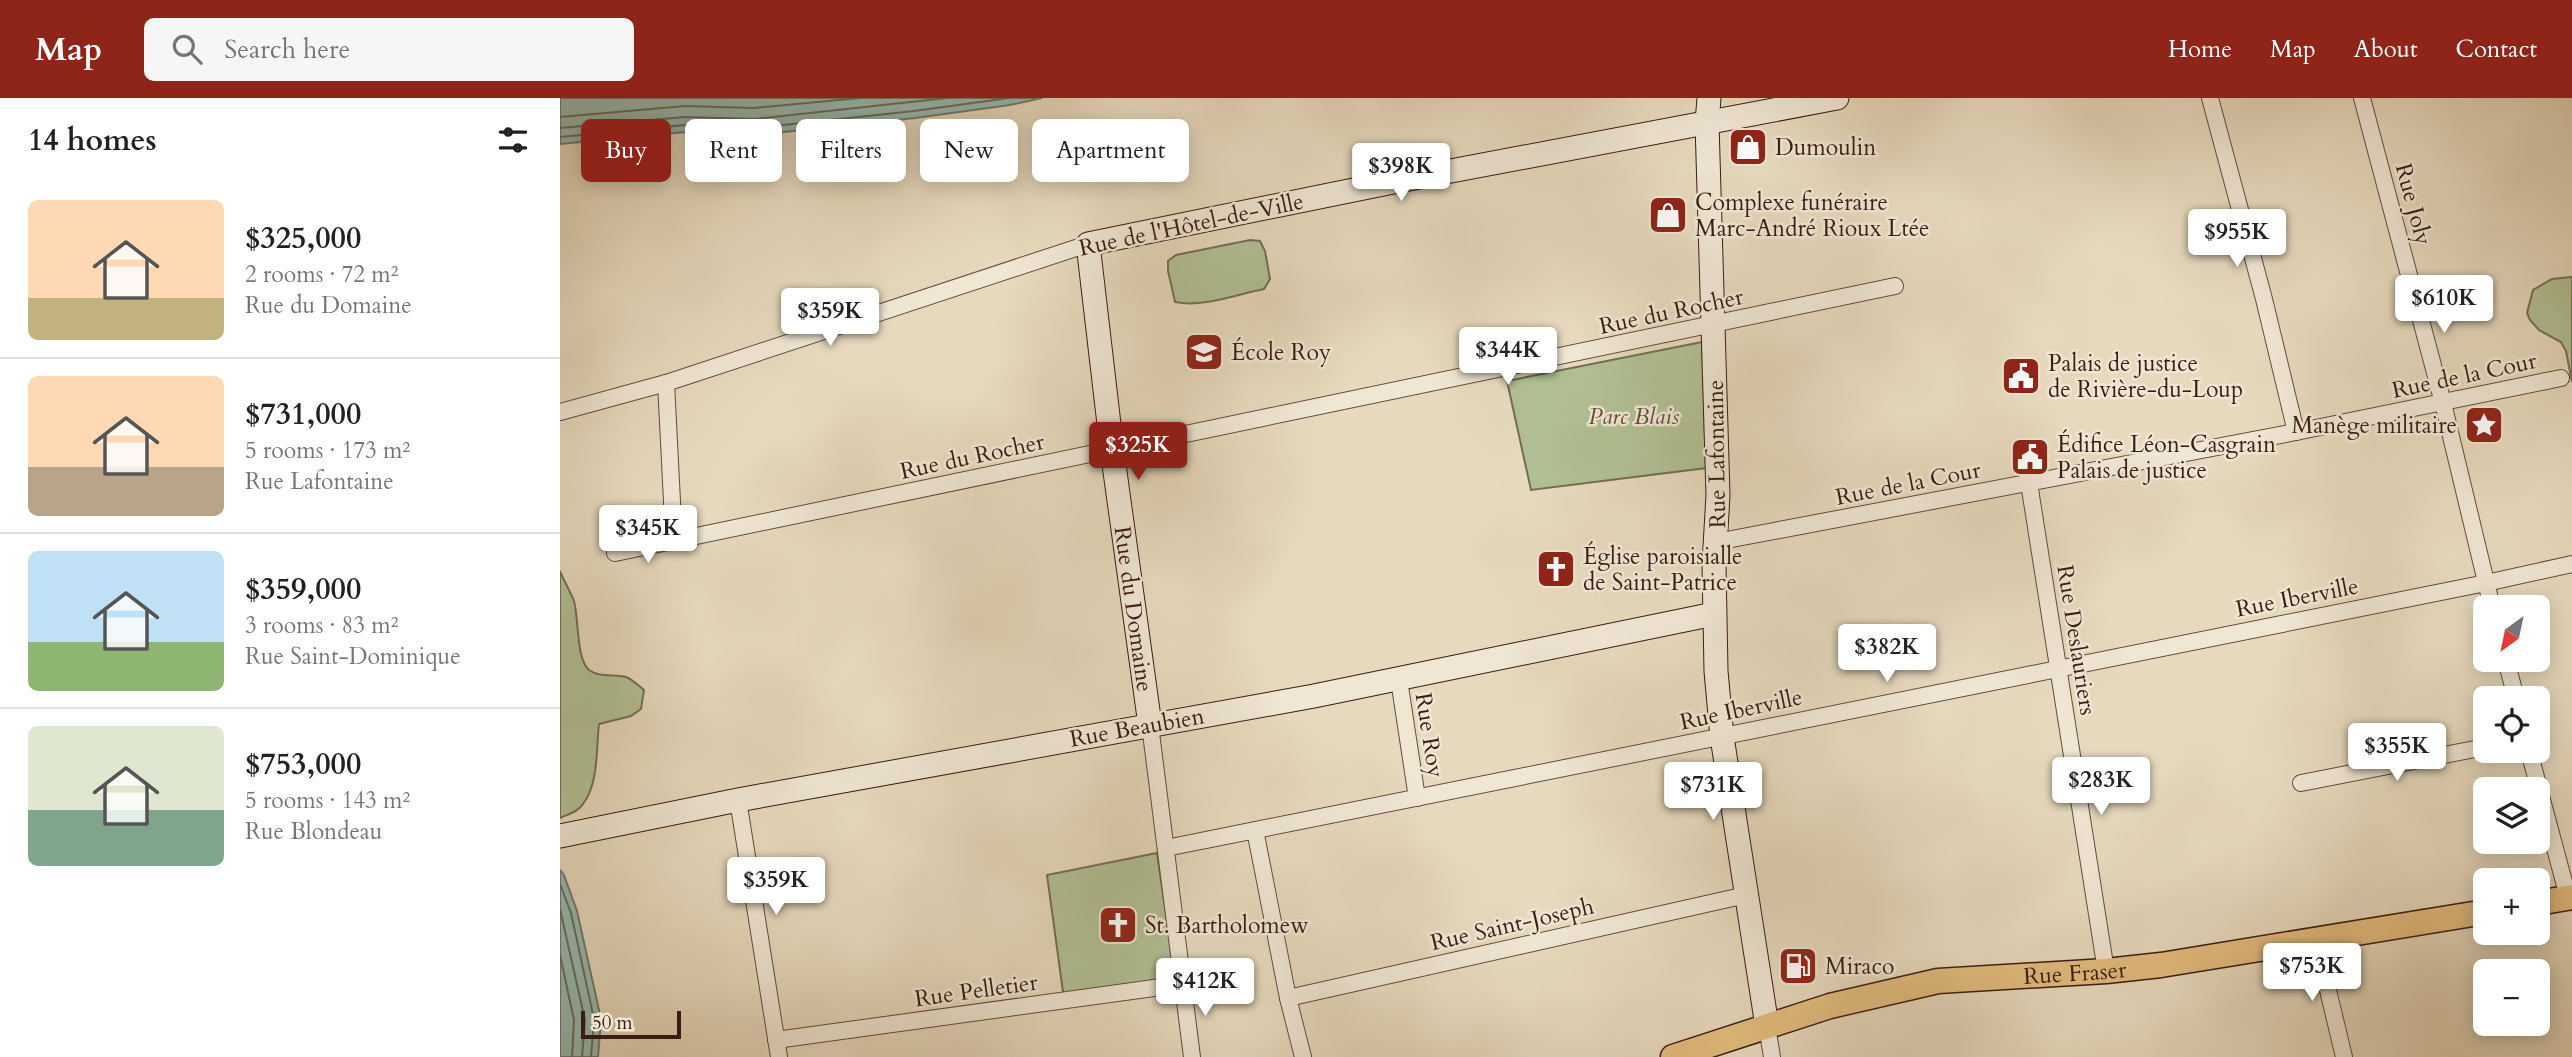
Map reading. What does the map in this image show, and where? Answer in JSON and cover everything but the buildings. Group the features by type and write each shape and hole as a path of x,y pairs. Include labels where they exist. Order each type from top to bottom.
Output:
{"main road":[{"name":"Rue Lafontaine","path":"1709,98 1707,123 1718,495 1714,614 1716,671 1722,737 1767,1026"},
{"name":"Rue de l'Hôtel-de-Ville","path":"1088,244 1398,181 1837,98"},
{"name":"Rue du Domaine","path":"1088,244 1112,450 1150,725"},
{"name":"Rue Beaubien","path":"560,836 738,800 1399,680 1714,614"},
{"path":"2550,900 2570,897"},
{"name":"Rue Fraser","path":"1673,1057 1830,1006 1938,981 2161,965 2473,914"}],"street":[{"path":"2210,98 2264,299 2296,432"},
{"name":"Rue Joly","path":"2362,98 2444,404 2489,595"},
{"name":"Rue de l'Hôtel-de-Ville","path":"560,412 666,383 1088,244"},
{"name":"Rue du Rocher","path":"615,553 1895,286"},
{"name":"Rue de la Cour","path":"1716,542 2444,404 2561,378"},
{"path":"666,383 674,541"},
{"name":"Rue Deslauriers","path":"2029,483 2106,971"},
{"name":"Rue Iberville","path":"1166,848 2572,564"},
{"name":"Rue Roy","path":"1399,680 1417,798"},
{"name":"Rue du Domaine","path":"1150,725 1192,1057"},
{"path":"2301,783 2473,749"},
{"path":"2532,763 2570,897"},
{"path":"738,800 779,1057"},
{"path":"1255,830 1288,998 1303,1057"},
{"name":"Rue Saint-Joseph","path":"1288,998 1746,895"},
{"path":"2316,940 2344,1057"},
{"name":"Rue Pelletier","path":"776,1040 1183,984"},
{"name":"Rue Lafontaine","path":"1767,1026 1772,1057"}],"green space":[{"path":"1250,240 1260,241 1265,251 1270,279 1264,289 1208,302 1175,302 1168,261 1176,255"},
{"path":"2572,277 2572,382 2566,351 2561,342 2539,330 2527,313 2533,290 2552,279"},
{"name":"Parc Blais","path":"1702,342 1706,468 1531,490 1507,381"},
{"path":"560,571 574,601 585,665 598,674 628,678 644,690 641,709 631,716 599,724 596,765 588,796 573,813 560,818"},
{"path":"1157,853 1176,983 1064,999 1047,875"}],"water":[{"path":"560,98 1042,98 906,119 796,119 796,131 782,132 782,119 685,119 685,132 671,133 671,119 581,119 581,142 560,144"},
{"path":"560,870 577,911 601,1019 598,1057 560,1057"}],"place":[{"name":"Dumoulin","path":"1748,147"},
{"name":"Complexe funéraire Marc-André Rioux Ltée","path":"1668,215"},
{"name":"École Roy","path":"1204,352"},
{"name":"Palais de justice de Rivière-du-Loup","path":"2021,376"},
{"name":"Manège militaire","path":"2484,425"},
{"name":"Édifice Léon-Casgrain Palais de justice","path":"2030,457"},
{"name":"Église paroisialle de Saint-Patrice","path":"1556,569"},
{"name":"St. Bartholomew","path":"1118,925"},
{"name":"Miraco","path":"1798,966"}]}
